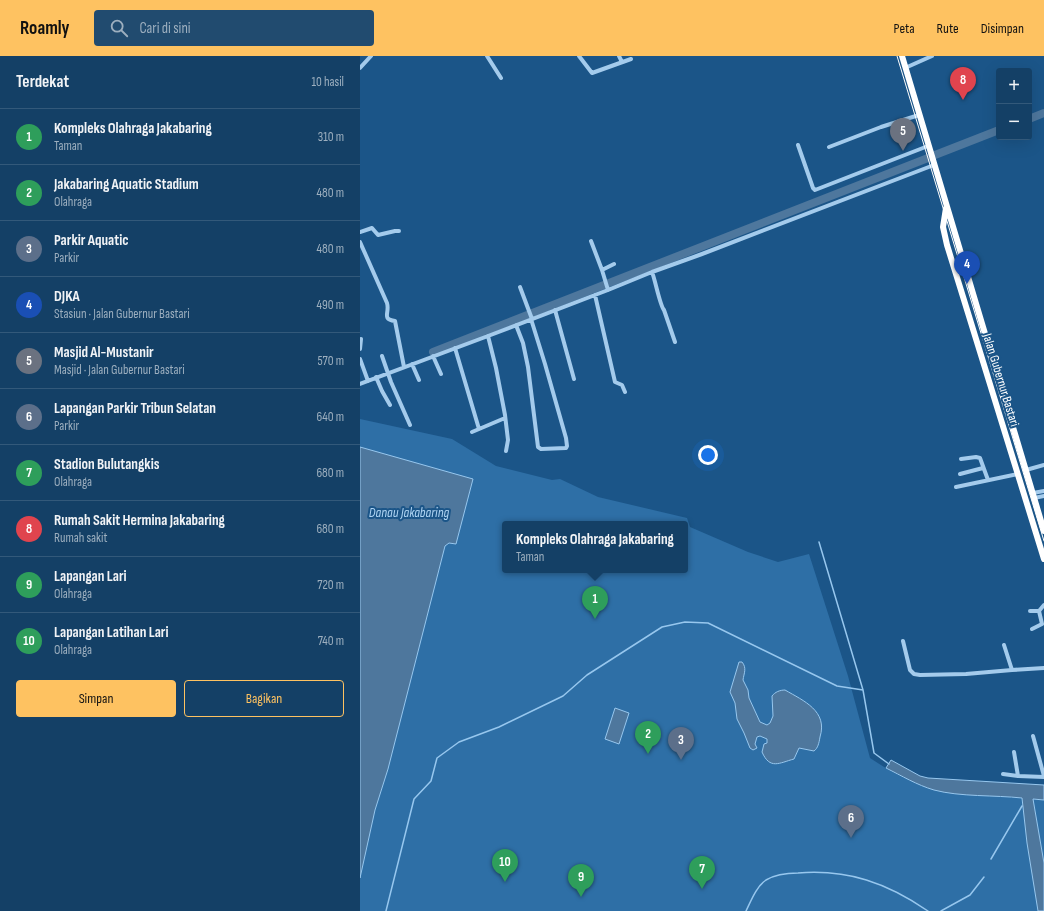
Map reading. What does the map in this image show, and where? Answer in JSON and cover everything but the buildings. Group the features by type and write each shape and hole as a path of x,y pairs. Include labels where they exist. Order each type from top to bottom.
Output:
{"highway":[{"name":"Jalan Gubernur Bastari","path":"903,57 946,207 1026,470 1038,496 1044,531"},
{"name":"Jalan Gubernur Bastari","path":"946,207 943,227 1044,560"},
{"path":"983,356 992,356"}],"street":[{"path":"487,56 501,78"},
{"path":"580,56 592,73 631,59"},
{"path":"619,56 622,62"},
{"path":"905,68 932,56"},
{"path":"360,68 369,57"},
{"path":"829,147 881,127 919,115"},
{"path":"798,145 815,190 928,146"},
{"path":"360,384 934,165"},
{"path":"360,232 372,228 378,235 400,231"},
{"path":"591,241 608,290"},
{"path":"360,242 388,308 386,314 388,319 395,321 404,367"},
{"path":"602,270 614,264"},
{"path":"652,272 662,307 675,342"},
{"path":"516,325 521,337 528,367 538,447 541,449 566,448 566,438 545,364 532,319 520,287"},
{"path":"595,295 615,382 622,385 625,392"},
{"path":"555,310 574,379"},
{"path":"488,336 505,418 508,440 506,451"},
{"path":"360,349 361,339"},
{"path":"455,348 479,429"},
{"path":"382,356 393,387 410,425"},
{"path":"433,356 441,374"},
{"path":"360,359 368,381"},
{"path":"412,364 419,380"},
{"path":"376,377 390,405"},
{"path":"472,432 505,418"},
{"path":"961,459 979,457 988,480"},
{"path":"1026,470 1044,465"},
{"path":"960,474 983,468"},
{"path":"956,487 1018,474"},
{"path":"1038,496 1044,491"},
{"path":"1039,611 1044,605"},
{"path":"1030,611 1039,611"},
{"path":"1032,629 1042,624 1039,611"},
{"path":"903,641 910,670 914,674 966,674 1044,668"},
{"path":"1004,645 1012,670"},
{"path":"1003,774 1018,776 1044,776 1033,736"},
{"path":"1014,752 1018,776"}],"shaded area":[{"path":"360,419 452,439 496,466 552,480 560,479 598,497 687,518 688,521 690,527 748,552 778,562 809,554 848,676 870,758 907,779 937,790 1044,800 1044,911 360,911"}],"water":[{"name":"Danau Jakabaring","path":"360,447 473,479 456,544 449,543 445,546 388,769 375,810 360,878"},
{"path":"739,662 742,662 744,666 745,671 743,680 760,722 767,725 770,723 773,716 772,696 779,691 785,690 800,698 813,708 821,720 822,728 818,745 814,751 799,748 794,759 775,764 768,761 762,752 764,744 767,743 767,739 760,736 757,737 755,744 757,748 753,750 750,748 737,719 735,703 730,692"},
{"path":"615,708 629,713 619,744 605,739"},
{"path":"891,760 920,776 928,778 1044,785 1044,800 1033,799 1044,863 1044,911 1038,911 1027,843 1022,798 966,795 934,790 886,768"}],"waterway":[{"path":"1032,118 1044,113"},
{"path":"935,155 996,131"},
{"path":"433,352 928,158"},
{"path":"819,542 863,690 874,753 889,764"},
{"path":"386,911 414,799 431,781 437,758 459,742 499,727 563,696 587,675 662,627 685,622 708,623 837,686 863,690"},
{"path":"991,859 1022,806"},
{"path":"746,911 757,890 766,880 782,874 816,872 834,873 866,880 897,893 928,911"},
{"path":"941,911 970,895 984,877"}],"tram line":[{"path":"897,56 1044,541"}],"place":[{"name":"Rumah Sakit Hermina Jakabaring","path":"963,100"},
{"name":"Masjid Al-Mustanir","path":"903,151"},
{"name":"DJKA","path":"967,284"},
{"name":"Kompleks Olahraga Jakabaring","path":"595,619"},
{"name":"Jakabaring Aquatic Stadium","path":"648,754"},
{"name":"Parkir Aquatic","path":"681,760"},
{"name":"Lapangan Parkir Tribun Selatan","path":"851,838"},
{"name":"Lapangan Latihan Lari","path":"505,882"},
{"name":"Stadion Bulutangkis","path":"702,889"},
{"name":"Lapangan Lari","path":"581,897"}]}
